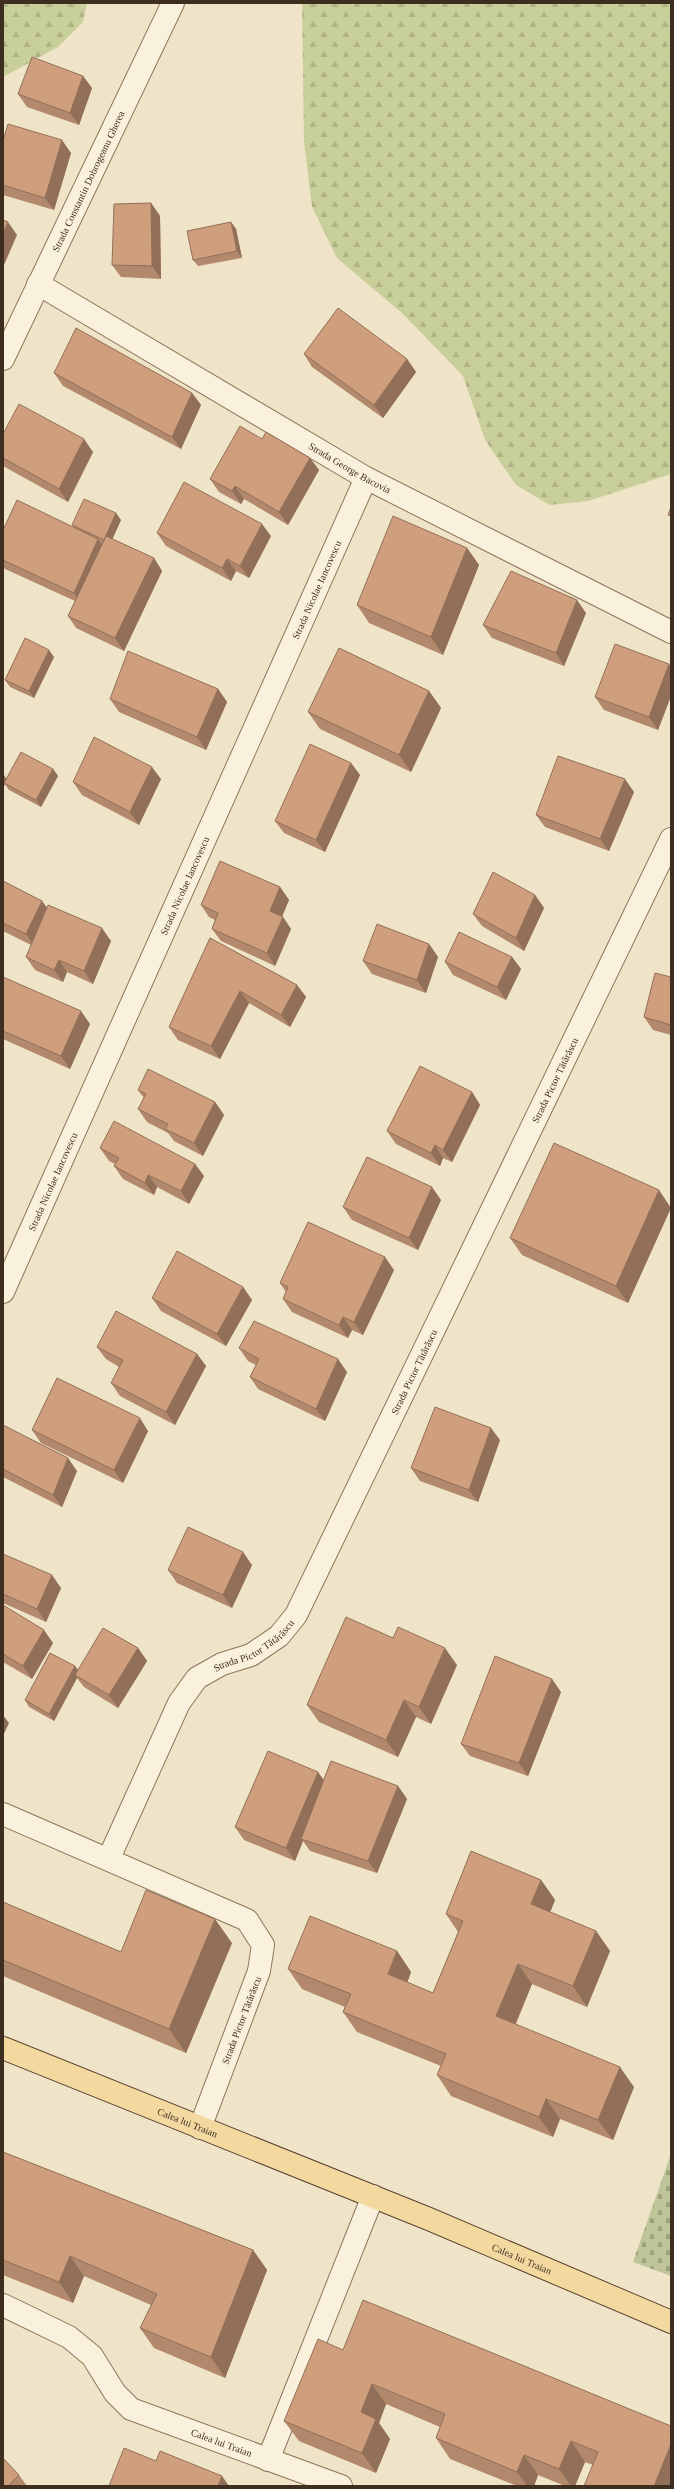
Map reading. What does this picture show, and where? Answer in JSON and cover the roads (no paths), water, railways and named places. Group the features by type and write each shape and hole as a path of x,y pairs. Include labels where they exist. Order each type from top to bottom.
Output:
{"main road":[{"name":"Calea lui Traian","path":"3,2048 373,2196 671,2322"}],"street":[{"name":"Strada Constantin Dobrogeanu Gherea","path":"3,359 173,3"},
{"name":"Strada George Bacovia","path":"38,284 366,478 671,632"},
{"name":"Strada Nicolae Iancovescu","path":"3,1292 366,478"},
{"name":"Strada Pictor Tătărăscu","path":"109,1858 178,1703 197,1678 222,1664 251,1655 279,1636 296,1615 671,839"},
{"name":"Strada Pictor Tătărăscu","path":"3,1814 109,1858 247,1920 263,1945 259,1971 200,2128"},
{"path":"268,2460 373,2196"},
{"name":"Calea lui Traian","path":"3,2305 69,2337 92,2356 115,2393 131,2409 341,2486"}]}
